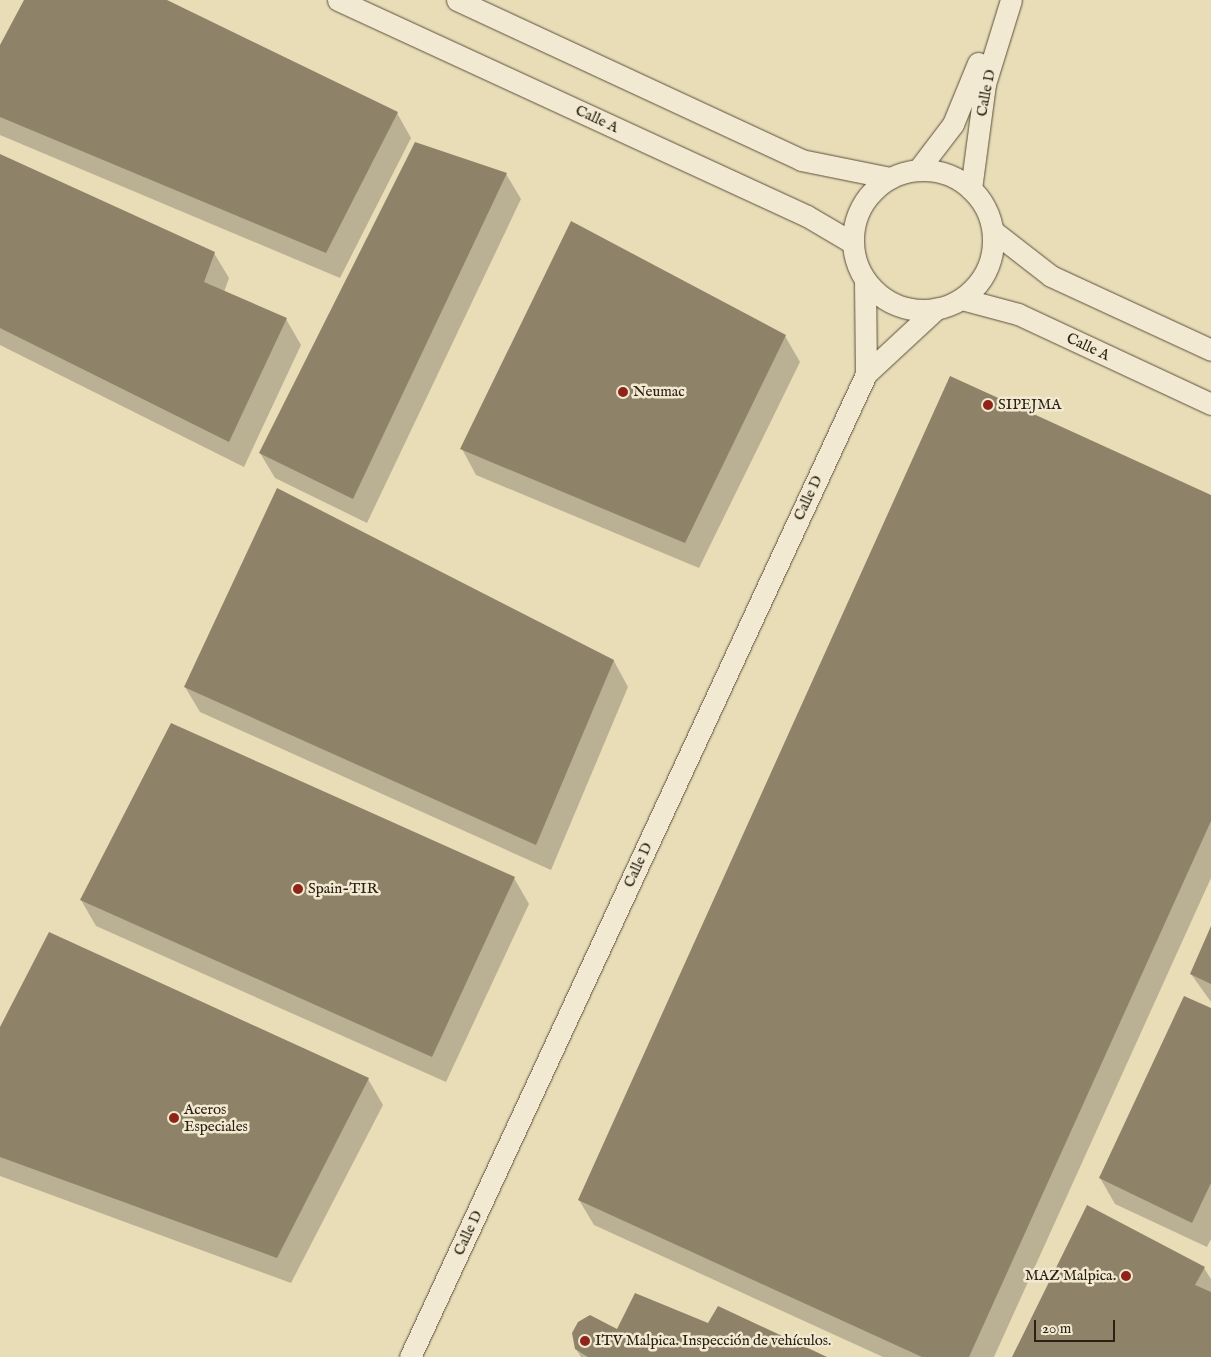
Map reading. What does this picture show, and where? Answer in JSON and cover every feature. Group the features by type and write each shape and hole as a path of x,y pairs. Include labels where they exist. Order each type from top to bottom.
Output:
{"street":[{"name":"Calle A","path":"338,0 798,212 853,243"},
{"path":"457,0 801,160 890,178 918,170 956,178 971,189 989,216 993,231 987,270 962,299 936,309 904,308 876,292 865,280 853,243 862,205 890,178"},
{"name":"Calle D","path":"918,170 953,124 971,87 996,0"},
{"name":"Calle D","path":"971,189 985,84 1011,0"},
{"path":"993,231 1051,276 1211,350"},
{"name":"Calle D","path":"865,280 866,374"},
{"name":"Calle A","path":"962,299 1018,314 1211,404"},
{"name":"Calle D","path":"410,1357 866,374 936,309"}],"building":[{"path":"24,0 167,0 398,112 326,253 0,117 0,45"},
{"path":"415,142 507,173 353,499 259,453"},
{"path":"0,154 215,252 204,282 287,318 229,442 0,328"},
{"name":"Neumac","path":"571,221 786,335 685,543 460,449"},
{"path":"950,376 1211,495 1211,821 969,1357 922,1357 578,1200"},
{"path":"277,488 614,660 536,845 184,687"},
{"name":"Spain-TIR","path":"171,723 515,877 432,1057 80,900"},
{"path":"1211,926 1211,984 1190,974"},
{"name":"Aceros Especiales","path":"49,932 369,1078 277,1258 0,1157 0,1027"},
{"path":"1184,996 1211,1008 1211,1183 1192,1223 1099,1178"},
{"name":"MAZ Malpica.","path":"1087,1205 1205,1267 1195,1285 1211,1292 1211,1357 1012,1357"},
{"path":"635,1293 708,1323 718,1306 827,1357 588,1357 575,1349 572,1333 578,1322 590,1315 617,1329"}],"place":[{"name":"Neumac","path":"623,392"},
{"name":"SIPEJMA","path":"988,405"},
{"name":"Spain-TIR","path":"298,889"},
{"name":"Aceros Especiales","path":"174,1118"},
{"name":"MAZ Malpica.","path":"1126,1276"},
{"name":"ITV Malpica. Inspección de vehículos.","path":"585,1341"}]}
